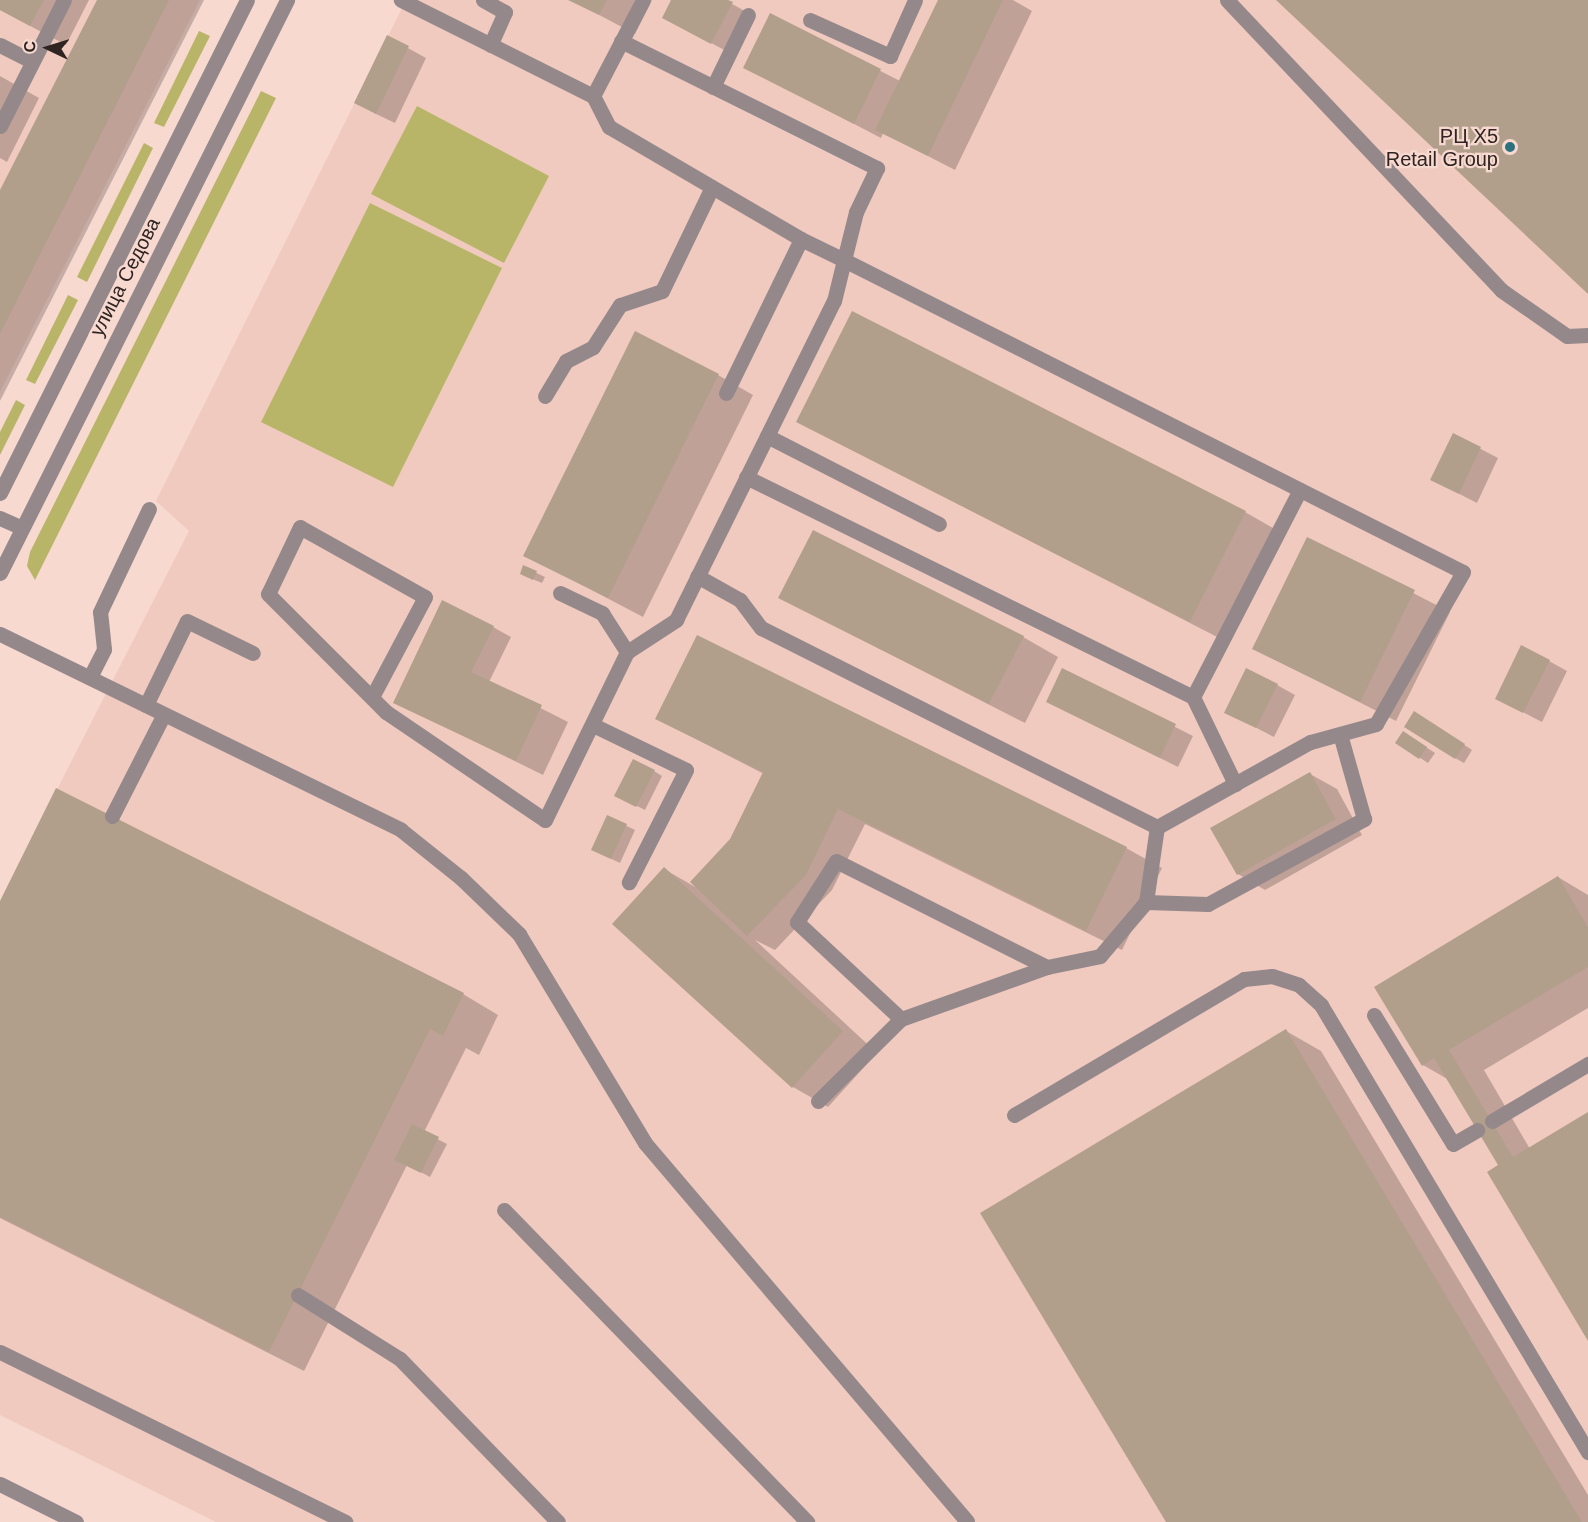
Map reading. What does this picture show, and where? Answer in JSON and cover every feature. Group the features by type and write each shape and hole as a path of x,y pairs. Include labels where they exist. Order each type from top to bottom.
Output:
{"street":[{"path":"0,126 64,0"},
{"name":"улица Седова","path":"0,493 247,0"},
{"name":"улица Седова","path":"0,573 287,0"},
{"path":"401,0 593,96 609,127 801,239 1463,572 1376,724 1310,742 1157,827"},
{"path":"483,0 505,12 490,45"},
{"path":"593,96 643,0"},
{"path":"810,20 890,56 915,0"},
{"path":"1227,0 1501,290 1567,336 1588,335"},
{"path":"713,87 748,15"},
{"path":"372,698 425,597 300,527 268,594 372,698 386,712 545,820 627,652 676,620 834,301 856,212 877,168 621,41"},
{"path":"0,45 32,61"},
{"path":"545,396 566,361 594,348 620,305 662,291 712,188"},
{"path":"726,393 801,239"},
{"path":"767,436 939,524"},
{"path":"746,477 1193,696 1235,784"},
{"path":"1193,696 1300,490"},
{"path":"90,678 104,650 100,612 149,509"},
{"path":"0,518 22,528"},
{"path":"697,576 740,600 761,628 1157,827"},
{"path":"560,593 602,613 627,652"},
{"path":"146,705 187,621 253,653"},
{"path":"0,634 401,830 461,878 519,934 645,1143 967,1522"},
{"path":"112,816 164,714"},
{"path":"593,725 686,770 629,882"},
{"path":"1146,902 1208,904 1364,819 1340,734"},
{"path":"818,1101 901,1019 1047,967 1100,956 1146,902 1157,827"},
{"path":"901,1019 797,922 836,861 1047,967"},
{"path":"1014,1115 1244,979 1272,976 1299,985 1321,1005 1588,1452"},
{"path":"1374,1015 1453,1144 1477,1130"},
{"path":"1492,1121 1588,1064"},
{"path":"504,1210 807,1522"},
{"path":"298,1294 400,1359 558,1522"},
{"path":"0,1352 345,1522"},
{"path":"0,1484 76,1522"}],"shaded area":[{"path":"0,0 200,0 0,392"},
{"path":"406,0 1588,0 1588,1522 216,1522 0,1415 0,901 189,531 156,501"},
{"path":"199,31 210,36 164,127 154,123"},
{"path":"261,91 276,98 35,580 27,566 30,552"},
{"path":"417,106 549,176 504,263 371,194"},
{"path":"144,143 153,148 87,282 77,277"},
{"path":"370,203 502,268 393,487 261,422"},
{"path":"68,295 78,300 35,384 26,380"},
{"path":"16,400 25,405 0,455 0,432"}],"building":[{"path":"0,0 44,0 30,26 0,10"},
{"path":"97,0 169,0 0,334 0,190"},
{"path":"568,0 607,0 599,15"},
{"path":"671,0 728,0 733,2 711,44 662,18"},
{"path":"938,0 1003,0 928,156 875,130"},
{"name":"РЦ X5 Retail Group","path":"1276,0 1588,0 1588,294"},
{"path":"770,13 881,69 854,124 743,68"},
{"path":"387,35 409,46 376,114 354,103"},
{"path":"852,311 1246,511 1190,622 796,422"},
{"path":"635,331 719,374 608,598 523,556"},
{"path":"1453,433 1481,447 1459,494 1430,480"},
{"path":"813,530 1024,636 989,704 778,598"},
{"path":"1307,537 1415,590 1360,702 1252,649"},
{"path":"523,565 537,571 533,580 520,574"},
{"path":"442,600 494,626 471,672 542,705 516,761 393,703"},
{"path":"697,635 1127,847 1086,931 838,809 806,875 747,936 690,882 730,839 763,772 655,719"},
{"path":"1521,645 1550,660 1523,713 1495,699"},
{"path":"1062,668 1176,724 1160,758 1046,702"},
{"path":"1246,668 1278,684 1256,728 1224,713"},
{"path":"1414,711 1465,744 1455,759 1404,727"},
{"path":"1403,731 1427,747 1419,759 1395,743"},
{"path":"633,759 655,770 636,807 614,796"},
{"path":"1310,772 1336,819 1237,875 1210,828"},
{"path":"56,788 464,993 443,1036 430,1029 269,1352 0,1217 0,901"},
{"path":"607,815 627,824 611,859 591,850"},
{"path":"664,867 843,1031 792,1088 612,924"},
{"path":"1558,876 1588,927 1588,967 1449,1050 1513,1157 1588,1112 1588,1341 1487,1172 1498,1165 1434,1058 1422,1066 1374,987"},
{"path":"1286,1029 1582,1522 1166,1522 980,1213"},
{"path":"412,1124 439,1137 421,1173 394,1160"}],"place":[{"name":"РЦ X5 Retail Group","path":"1510,147"}]}
